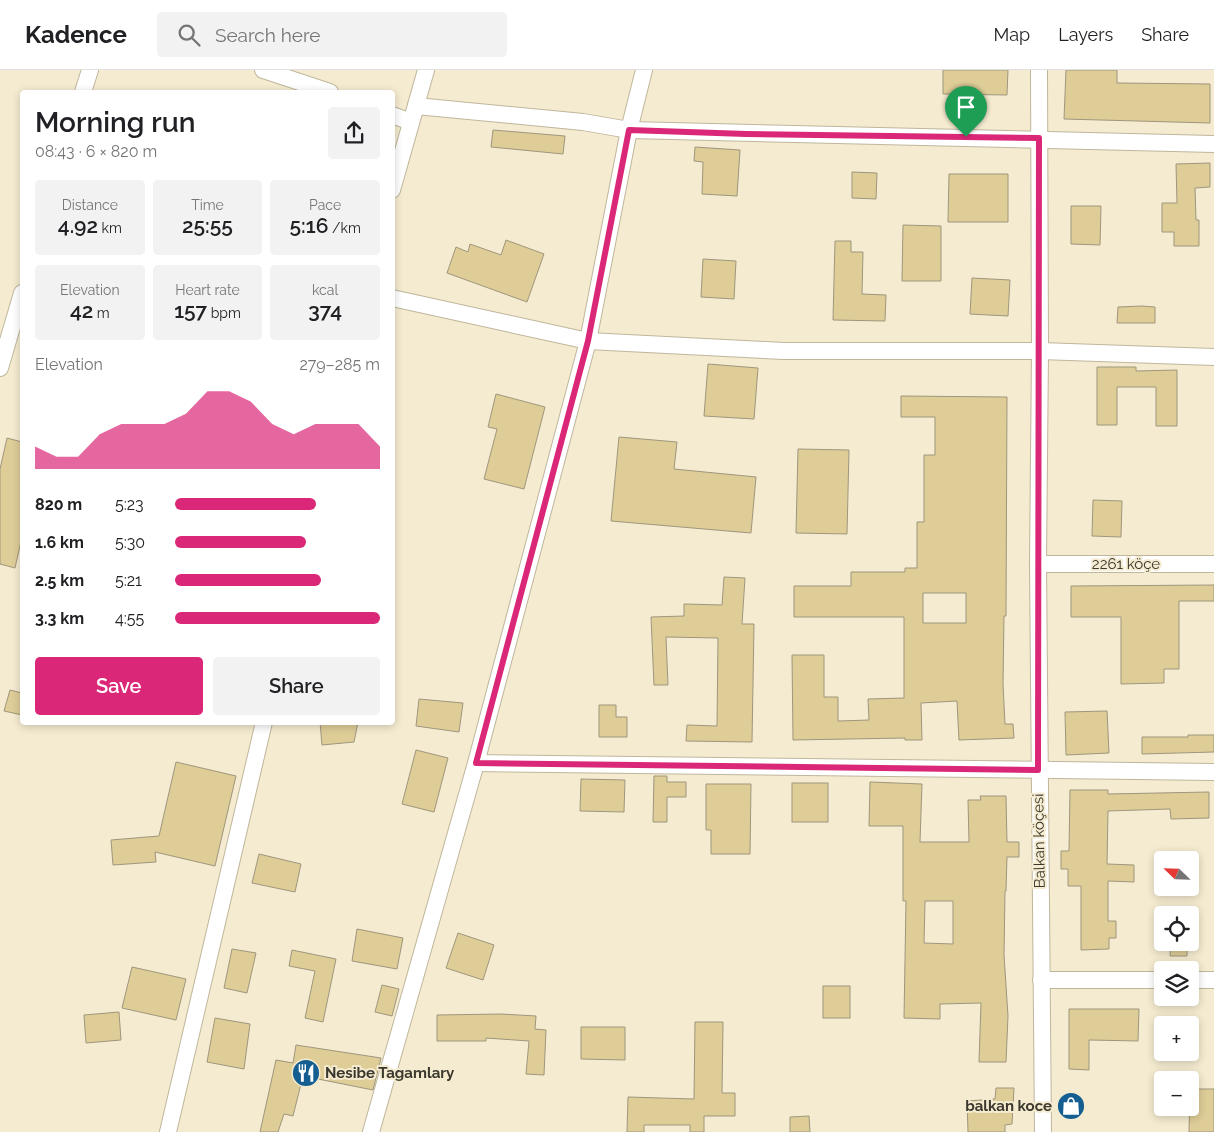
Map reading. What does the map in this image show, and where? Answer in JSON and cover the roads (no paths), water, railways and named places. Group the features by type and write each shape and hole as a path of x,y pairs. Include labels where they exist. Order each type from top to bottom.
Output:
{"street":[{"path":"84,90 90,70"},
{"path":"263,70 324,90"},
{"path":"395,180 426,70"},
{"path":"371,1132 476,763 588,341 629,130 644,70"},
{"name":"Balkan köçesi","path":"1039,70 1038,770 1043,1132"},
{"path":"416,106 583,122 629,130 756,134 1039,138 1214,144"},
{"path":"395,117 412,122"},
{"path":"395,299 588,341 784,351 1040,351 1214,357"},
{"path":"0,368 20,300"},
{"name":"2261 köçe","path":"1038,564 1214,564"},
{"path":"168,1132 263,725"},
{"path":"476,763 1214,772"},
{"path":"1040,980 1154,980"},
{"path":"1199,980 1214,980"}],"place":[{"name":"Nesibe Tagamlary","path":"306,1073"},
{"name":"balkan koce","path":"1071,1106"}]}
